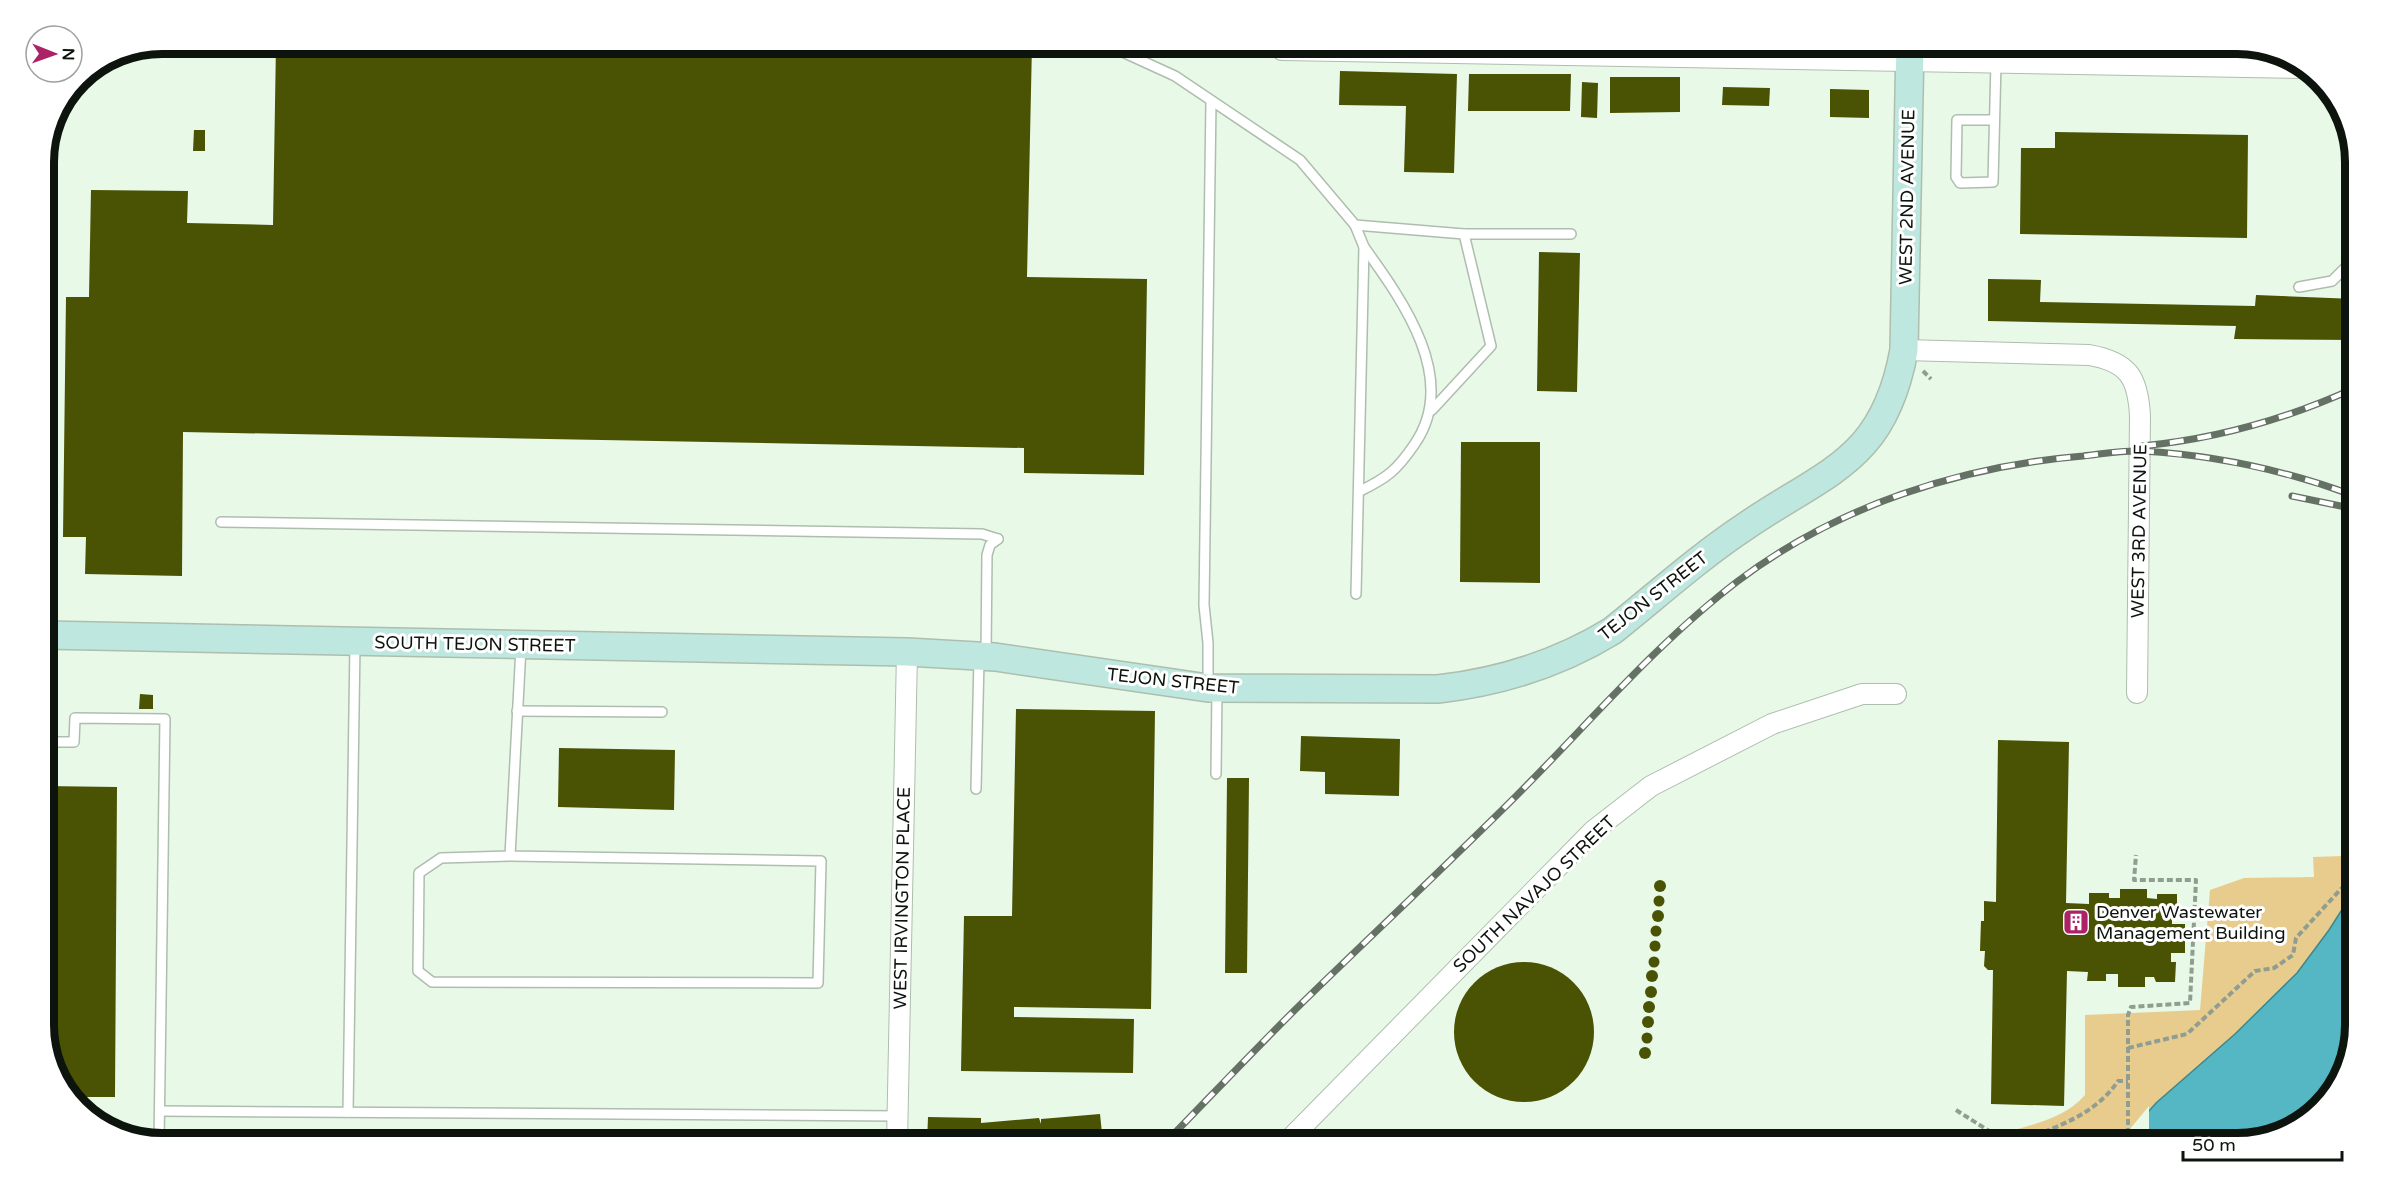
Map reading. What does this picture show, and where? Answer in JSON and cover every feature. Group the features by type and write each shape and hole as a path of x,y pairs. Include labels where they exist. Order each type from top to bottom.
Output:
{"street":[{"name":"WEST 2ND AVENUE","path":"1904,350 1910,54"},
{"path":"1926,54 1996,63 2290,68"},
{"name":"WEST 3RD AVENUE","path":"1904,350 2089,355 2119,363 2127,371 2139,396 2140,416 2137,693"},
{"name":"TEJON STREET","path":"907,652 982,656 1212,688 1438,689 1468,685 1518,673 1582,648 1612,631 1746,526 1852,458 1867,442 1890,405 1904,350"},
{"name":"SOUTH TEJON STREET","path":"54,635 907,652"},
{"name":"WEST IRVINGTON PLACE","path":"897,1133 907,652"},
{"name":"SOUTH NAVAJO STREET","path":"1296,1133 1593,831 1651,786 1772,724 1862,694 1896,694"}],"lane":[{"path":"1127,54 1175,76 1300,160 1355,225 1364,247 1406,309 1426,357 1432,384 1432,410"},
{"path":"1994,120 1957,120 1956,177 1960,183 1992,182 1996,63"},
{"path":"1211,101 1204,605 1212,688 1216,774"},
{"path":"1355,225 1464,234 1571,234"},
{"path":"1360,491 1388,478 1420,437 1432,410 1491,345 1464,234"},
{"path":"1356,594 1364,247"},
{"path":"2299,287 2332,281 2345,268"},
{"path":"221,522 982,534 998,539 990,545 987,555 976,789"},
{"path":"348,1112 355,642"},
{"path":"510,856 521,645"},
{"path":"517,711 662,712"},
{"path":"54,742 74,742 75,718 165,719 159,1133"},
{"path":"510,856 821,861 818,983 432,982 418,971 419,873 441,858 510,856"},
{"path":"160,1111 898,1116"}],"path":[{"path":"2128,1133 2128,1015 2131,1007 2190,1003 2196,880 2134,880 2136,855"},
{"path":"2128,1048 2187,1034 2256,971 2274,968 2293,955 2296,938 2345,885"},
{"path":"2042,1133 2086,1112 2110,1092 2118,1080 2128,1082"},
{"path":"1956,1110 1993,1133"}],"shaded area":[{"path":"2344,717 2345,905 2297,973 2235,1034 2156,1103 2130,1133 2007,1133 2059,1115 2085,1095 2085,1015 2200,1010 2210,890 2244,878 2314,877 2313,857 2343,856"}],"water":[{"path":"2345,905 2345,1032 2334,1073 2318,1096 2297,1115 2285,1122 2258,1131 2130,1133 2156,1103 2235,1034 2297,973"}],"pier":[{"path":"2149,1106 2149,1133 2126,1133"}],"building":[{"path":"276,54 1032,54 1027,277 1147,279 1144,475 1024,473 1024,448 183,432 182,576 85,574 86,537 63,537 66,297 89,297 91,190 188,191 187,223 273,225"},
{"path":"1340,71 1457,74 1454,173 1404,172 1406,106 1339,105"},
{"path":"1469,74 1571,74 1570,111 1468,111"},
{"path":"1610,77 1680,77 1680,112 1610,113"},
{"path":"1582,82 1598,83 1597,118 1581,117"},
{"path":"1723,87 1770,88 1769,106 1722,105"},
{"path":"1830,89 1869,90 1869,118 1830,117"},
{"path":"194,130 205,130 205,151 193,151"},
{"path":"2055,132 2248,135 2247,238 2020,234 2021,148 2055,148"},
{"path":"1539,252 1580,253 1577,392 1537,391"},
{"path":"1988,279 2041,280 2040,302 2255,306 2256,295 2345,299 2345,340 2234,339 2236,326 1988,321"},
{"path":"1461,442 1540,442 1540,583 1460,582"},
{"path":"140,694 153,695 153,709 139,709"},
{"path":"1016,709 1155,711 1151,1009 1014,1007 1014,1017 1134,1019 1133,1073 961,1071 964,916 1012,916"},
{"path":"1301,736 1400,739 1399,796 1325,794 1325,772 1300,771"},
{"name":"Denver Wastewater Management Building","path":"1998,740 2069,742 2066,903 2089,904 2089,893 2109,893 2109,898 2120,898 2120,889 2147,889 2147,898 2157,899 2157,894 2177,894 2177,915 2172,915 2172,924 2185,924 2185,953 2171,953 2171,962 2176,962 2175,982 2156,982 2154,977 2145,977 2145,987 2118,987 2118,974 2106,974 2106,981 2087,981 2088,972 2067,971 2064,1106 1991,1104 1993,970 1988,970 1984,966 1985,951 1980,951 1984,901 1996,902"},
{"path":"559,748 675,750 674,810 558,807"},
{"path":"1227,778 1249,778 1247,973 1225,973"},
{"path":"54,786 117,787 115,1097 82,1097 65,1073 56,1046 54,1032"},
{"path":"1660,880 1666,886 1660,892 1654,886"},
{"path":"1659,895 1665,901 1659,907 1653,901"},
{"path":"1658,910 1664,916 1658,922 1652,916"},
{"path":"1656,925 1662,931 1656,937 1650,931"},
{"path":"1655,940 1661,946 1655,952 1649,946"},
{"path":"1654,956 1660,962 1654,968 1648,962"},
{"path":"1524,962 1551,968 1563,974 1573,983 1582,993 1588,1005 1594,1032 1588,1059 1582,1071 1573,1081 1563,1090 1551,1096 1524,1102 1497,1096 1485,1090 1475,1081 1466,1071 1460,1059 1454,1032 1460,1005 1466,993 1475,983 1485,974 1497,968"},
{"path":"1652,970 1658,976 1652,982 1646,976"},
{"path":"1651,986 1657,992 1651,998 1645,992"},
{"path":"1649,1001 1655,1007 1649,1013 1643,1007"},
{"path":"1648,1016 1654,1022 1648,1028 1642,1022"},
{"path":"1647,1032 1653,1038 1647,1044 1641,1038"},
{"path":"1645,1047 1651,1053 1645,1059 1639,1053"},
{"path":"1100,1114 1102,1133 927,1133 928,1117 981,1118 981,1123 1039,1118 1041,1124 1041,1119"}],"railway":[{"path":"2142,446 2170,443 2252,426 2345,392"},
{"path":"1175,1133 1285,1019 1502,810 1675,634 1738,581 1817,531 1858,511 1946,480 2037,461 2127,451 2169,453 2223,460 2304,479 2345,492"},
{"path":"2292,496 2345,507"}],"place":[{"name":"Denver Wastewater Management Building","path":"2076,922"}]}
